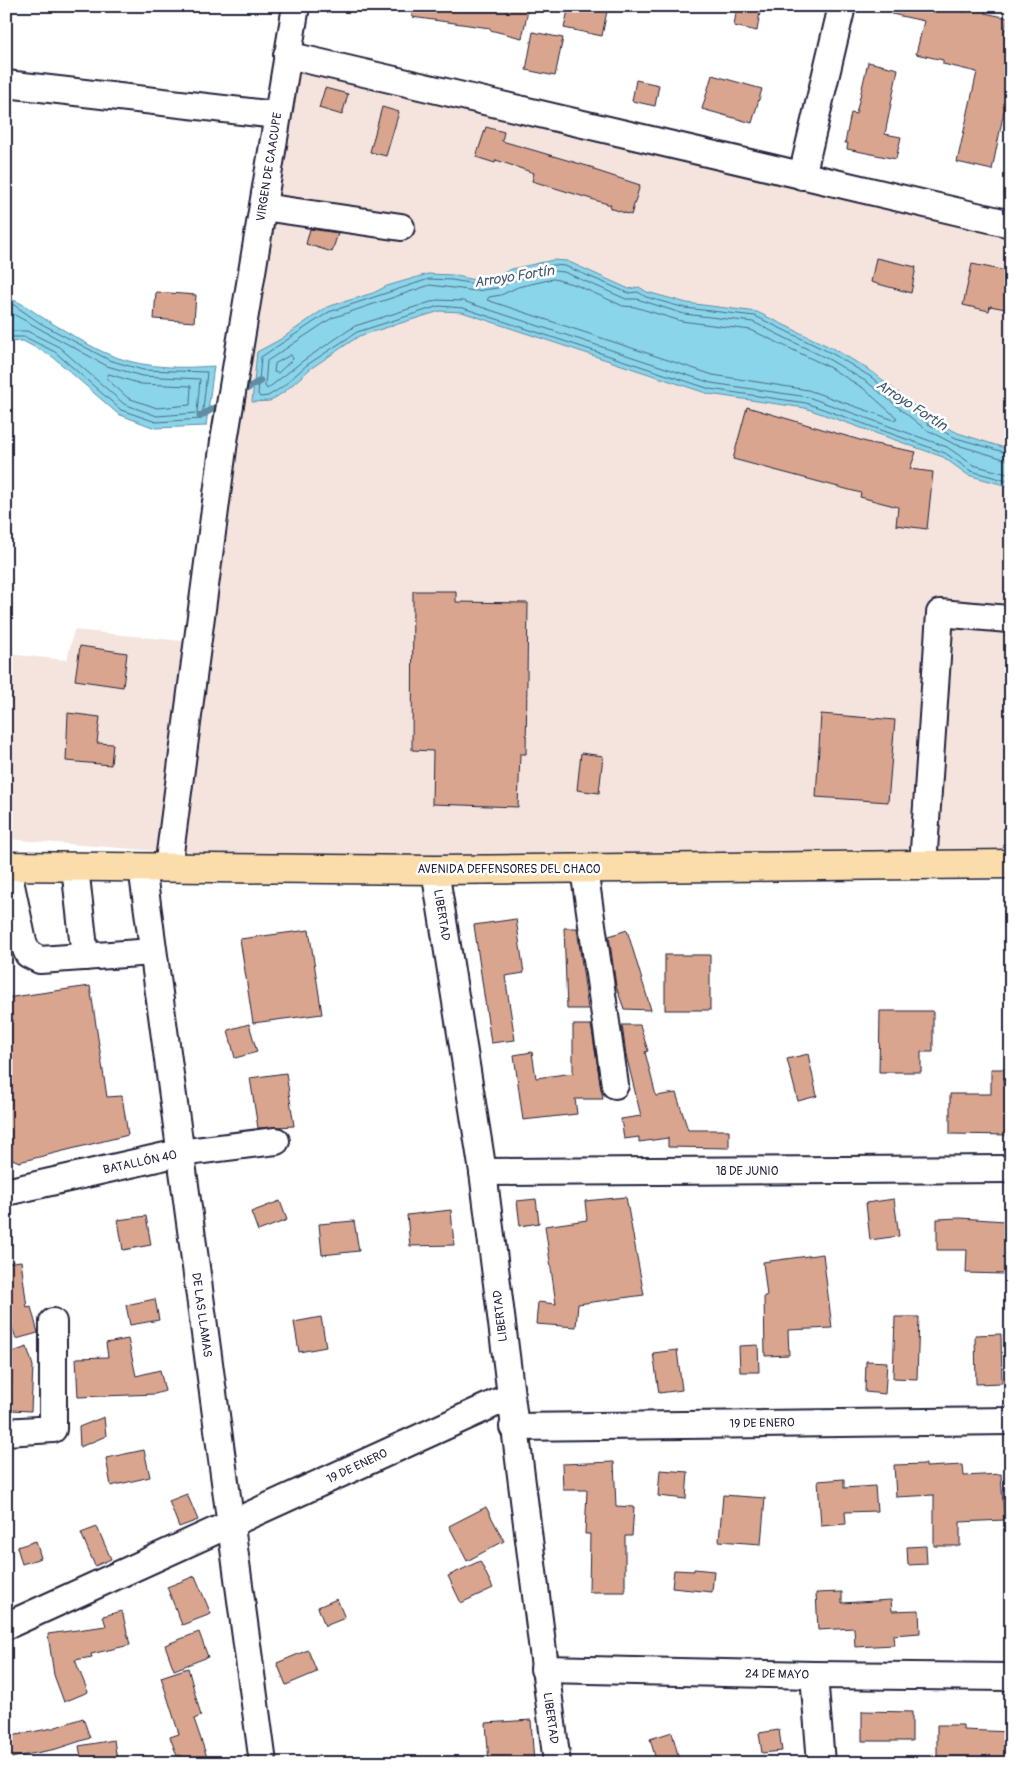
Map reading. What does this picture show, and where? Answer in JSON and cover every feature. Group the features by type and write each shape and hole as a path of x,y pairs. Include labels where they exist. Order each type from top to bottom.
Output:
{"main road":[{"name":"AVENIDA DEFENSORES DEL CHACO","path":"7,866 435,870 1011,864"}],"street":[{"name":"VIRGEN DE CAACUPE","path":"168,868 224,441 241,327 263,207 276,115 296,6"},
{"path":"802,176 842,6"},
{"path":"287,55 1011,224"},
{"path":"6,84 276,115"},
{"path":"263,207 401,227"},
{"path":"923,865 940,613 1008,619"},
{"path":"7,866 23,942 28,954 40,960 153,952"},
{"path":"75,867 86,956"},
{"name":"DE LAS LLAMAS","path":"142,867 179,1153 264,1763"},
{"path":"584,869 615,1085"},
{"name":"LIBERTAD","path":"435,870 483,1172 509,1397 557,1763"},
{"name":"BATALLÓN 40","path":"6,1192 179,1153 276,1142"},
{"name":"18 DE JUNIO","path":"483,1172 1011,1169"},
{"path":"6,1432 53,1429 53,1322"},
{"name":"19 DE ENERO","path":"6,1626 509,1397"},
{"name":"19 DE ENERO","path":"513,1427 1011,1421"},
{"name":"24 DE MAYO","path":"544,1669 1011,1677"},
{"path":"814,1675 821,1763"}],"shaded area":[{"path":"288,57 1011,238 1011,864 169,867"},
{"path":"74,630 192,642 157,851 6,839 6,654 67,660"}],"water":[{"path":"553,260 567,261 629,289 639,287 647,292 687,303 757,312 836,350 874,373 930,419 958,433 1011,450 1011,487 968,475 943,457 805,408 709,394 462,312 440,311 359,336 310,369 284,392 270,401 252,402 257,352 281,339 327,307 428,274 453,275 474,280 494,277 512,269"},
{"path":"6,298 23,305 91,346 125,360 154,366 214,366 206,426 155,428 118,414 53,357 23,341 6,342"}],"building":[{"path":"412,6 529,6 522,38 490,30 490,28 412,17"},
{"path":"569,6 608,6 602,36 564,28"},
{"path":"737,6 761,6 757,31 734,26"},
{"path":"893,6 936,6 964,12 965,6 986,6 985,13 1008,18 1004,35 1011,36 1011,113 1004,111 992,170 957,162 977,72 943,64 943,60 916,54 924,21 892,14"},
{"path":"533,32 563,38 555,76 526,70"},
{"path":"868,62 898,69 885,134 901,137 896,159 847,149 848,143 845,143 851,113 856,114"},
{"path":"712,75 762,89 752,123 702,109"},
{"path":"636,80 659,85 655,106 632,101"},
{"path":"325,88 348,94 342,115 319,108"},
{"path":"382,107 399,112 386,156 370,152"},
{"path":"486,127 504,132 502,141 594,168 594,170 640,185 631,215 610,208 611,205 532,181 534,173 496,160 495,163 476,157"},
{"path":"310,229 338,233 332,252 306,244"},
{"path":"876,258 916,267 911,293 871,282"},
{"path":"972,264 1011,272 1011,310 990,306 989,311 963,305"},
{"path":"156,292 196,295 194,322 154,319"},
{"path":"747,407 870,443 916,452 910,469 933,472 927,529 896,525 898,507 860,497 861,493 733,459"},
{"path":"413,591 456,591 456,602 528,603 526,754 520,754 518,807 432,804 433,751 412,750"},
{"path":"80,646 127,653 123,687 75,680"},
{"path":"68,713 100,717 97,743 113,744 111,765 66,761"},
{"path":"821,714 895,720 888,802 816,797"},
{"path":"581,753 603,756 599,793 577,790"},
{"path":"516,919 524,973 505,976 515,1040 491,1043 474,925"},
{"path":"564,928 577,928 588,1009 567,1009"},
{"path":"309,930 322,1014 253,1023 240,939"},
{"path":"627,930 651,1010 624,1009 616,986 609,936"},
{"path":"665,955 710,955 710,1010 665,1010"},
{"path":"90,986 107,1097 122,1096 128,1135 19,1162 6,1156 8,1113 6,1101 6,998"},
{"path":"880,1011 933,1011 933,1052 921,1052 921,1072 879,1072"},
{"path":"249,1024 257,1052 235,1058 228,1030"},
{"path":"573,1025 591,1025 603,1099 575,1099 577,1114 523,1120 514,1055 532,1052 536,1078 573,1073"},
{"path":"622,1025 640,1025 648,1051 645,1052 656,1096 676,1093 688,1130 729,1130 729,1148 668,1147 668,1138 639,1142 639,1137 624,1139 621,1119 641,1116 626,1055"},
{"path":"808,1054 817,1096 798,1101 787,1059"},
{"path":"991,1069 1010,1069 1010,1135 950,1134 950,1094 991,1094"},
{"path":"286,1073 294,1126 258,1128 250,1078"},
{"path":"626,1197 644,1295 578,1304 576,1327 536,1324 538,1302 556,1304 545,1226 587,1220 585,1201"},
{"path":"536,1199 539,1223 520,1226 517,1201"},
{"path":"894,1199 899,1236 870,1240 866,1203"},
{"path":"280,1201 287,1220 258,1231 251,1212"},
{"path":"451,1210 454,1245 410,1246 407,1215"},
{"path":"146,1216 151,1245 123,1250 118,1220"},
{"path":"960,1218 1005,1221 1004,1274 966,1273 967,1250 937,1250 937,1219"},
{"path":"354,1221 359,1251 322,1255 319,1224"},
{"path":"823,1254 832,1328 788,1330 789,1355 765,1356 764,1296 767,1296 763,1262"},
{"path":"21,1261 27,1308 31,1307 38,1333 16,1339 8,1314 11,1313 6,1263"},
{"path":"155,1299 159,1320 130,1325 126,1305"},
{"path":"321,1317 326,1347 299,1352 294,1322"},
{"path":"895,1317 919,1317 917,1379 893,1378"},
{"path":"1001,1334 1002,1383 976,1384 975,1335"},
{"path":"128,1339 136,1376 160,1370 165,1391 155,1394 78,1397 76,1358 108,1357 106,1343"},
{"path":"758,1345 759,1372 740,1372 739,1346"},
{"path":"27,1347 33,1366 31,1411 11,1410 12,1370 7,1354"},
{"path":"677,1350 682,1390 659,1393 653,1353"},
{"path":"866,1361 887,1362 885,1394 865,1392"},
{"path":"104,1417 106,1436 80,1447 79,1427"},
{"path":"144,1450 150,1477 111,1486 106,1458"},
{"path":"614,1462 616,1506 634,1507 632,1536 625,1536 625,1592 589,1592 590,1534 585,1534 587,1490 563,1490 562,1464"},
{"path":"926,1464 926,1467 963,1465 964,1476 1001,1474 1004,1520 960,1522 960,1546 934,1546 934,1495 896,1497 894,1465"},
{"path":"660,1470 688,1472 686,1499 658,1496"},
{"path":"844,1479 844,1488 875,1486 877,1511 845,1512 846,1524 821,1526 818,1481"},
{"path":"187,1494 198,1520 179,1527 169,1501"},
{"path":"723,1495 765,1498 761,1544 719,1541"},
{"path":"486,1507 504,1541 467,1561 449,1526"},
{"path":"97,1527 111,1559 95,1566 81,1533"},
{"path":"36,1541 41,1558 22,1564 17,1547"},
{"path":"926,1546 927,1564 908,1565 907,1547"},
{"path":"480,1561 493,1588 461,1603 448,1576"},
{"path":"694,1569 714,1571 712,1592 672,1588 674,1570 694,1571"},
{"path":"195,1576 211,1614 182,1625 167,1587"},
{"path":"842,1592 842,1603 891,1600 892,1611 919,1610 920,1633 893,1635 894,1645 855,1647 854,1628 818,1630 816,1593"},
{"path":"337,1599 345,1618 325,1626 318,1607"},
{"path":"122,1611 130,1645 91,1654 92,1657 75,1660 88,1692 64,1702 54,1675 48,1634 106,1626 103,1616"},
{"path":"199,1632 208,1657 174,1670 165,1645"},
{"path":"308,1650 317,1672 286,1685 277,1663"},
{"path":"188,1668 201,1716 194,1719 209,1763 183,1763 180,1755 177,1756 170,1737 179,1734 161,1677"},
{"path":"862,1711 912,1712 912,1741 862,1741"},
{"path":"83,1718 90,1738 56,1749 11,1758 6,1737 53,1728"},
{"path":"531,1720 534,1763 489,1763 486,1723"},
{"path":"937,1725 963,1725 963,1730 1011,1732 1011,1759 1000,1759 1000,1763 937,1761"},
{"path":"779,1730 782,1751 762,1753 759,1733"},
{"path":"672,1732 680,1763 657,1763 650,1739"},
{"path":"114,1740 117,1760 82,1763 79,1746"}],"waterway":[{"name":"Arroyo Fortín","path":"239,393 260,381"},
{"name":"Arroyo Fortín","path":"200,416 223,403"}]}
